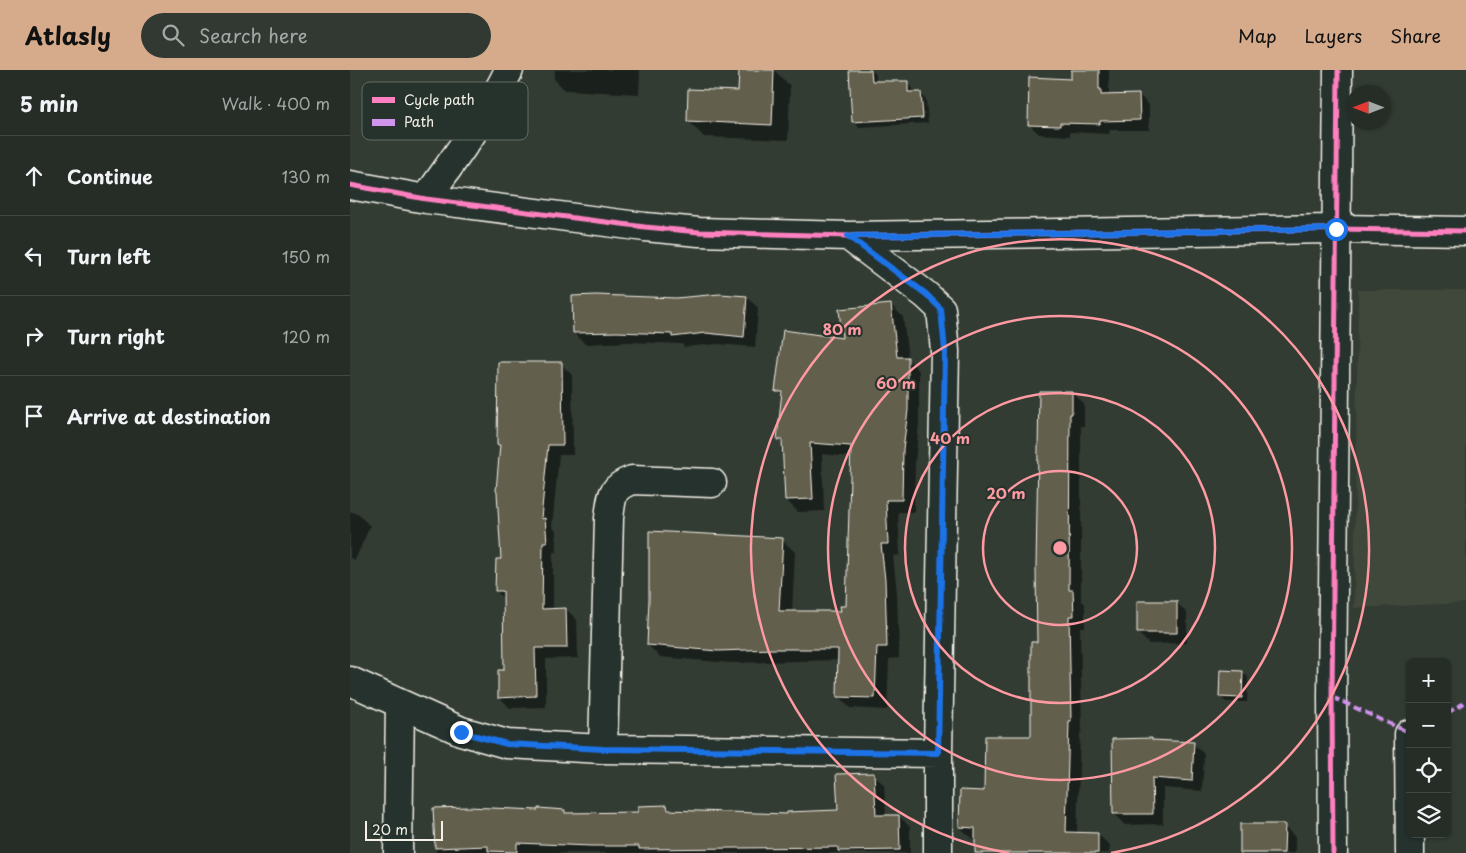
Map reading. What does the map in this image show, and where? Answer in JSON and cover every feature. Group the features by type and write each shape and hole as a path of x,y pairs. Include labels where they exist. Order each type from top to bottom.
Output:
{"street":[{"path":"502,82 509,70"},
{"path":"1334,853 1332,697 1338,70"},
{"path":"426,199 467,140"},
{"path":"351,188 645,228 699,232 848,236 1336,229 1466,231"},
{"path":"848,236 926,294 941,309 944,325 938,853"},
{"path":"603,749 609,518 612,497 620,485 632,480 712,483"},
{"path":"350,681 461,732 507,744 603,749 938,753"},
{"path":"398,853 400,704"},
{"path":"1410,748 1410,853"}],"shaded area":[{"path":"1358,290 1466,290 1466,603 1354,608"}],"building":[{"path":"739,70 774,70 772,125 687,121 688,89 738,91"},
{"path":"849,70 871,70 872,81 908,81 908,92 921,92 923,118 852,122"},
{"path":"1071,70 1099,70 1099,89 1101,89 1101,95 1139,94 1140,120 1100,121 1100,124 1060,123 1060,126 1028,125 1029,77 1071,79"},
{"path":"720,294 747,296 744,337 706,333 672,337 672,334 573,333 572,296 676,298"},
{"path":"891,304 897,357 908,357 908,410 903,449 902,500 886,500 888,544 881,544 885,580 887,647 877,647 875,698 837,697 838,649 718,651 647,645 649,531 783,538 779,611 841,611 840,606 846,606 851,446 810,443 813,499 785,500 782,440 777,440 782,391 775,391 783,330 842,338 839,309"},
{"path":"498,362 562,362 563,445 548,445 541,519 545,518 547,542 543,542 542,609 566,608 567,648 535,648 536,696 498,698 498,670 504,670 503,591 495,591 496,559 501,559 496,491 500,445 497,445"},
{"path":"1039,391 1072,391 1072,414 1070,414 1069,590 1073,590 1074,616 1069,616 1071,721 1069,721 1066,832 1098,833 1098,853 975,853 975,828 959,827 960,790 984,791 985,736 1031,736 1031,642 1037,642 1036,568"},
{"path":"1137,601 1177,601 1177,633 1137,633"},
{"path":"1220,670 1243,671 1242,698 1219,697"},
{"path":"1152,738 1152,740 1194,742 1192,781 1152,778 1153,814 1113,814 1112,739"},
{"path":"874,773 876,815 899,815 900,850 838,851 838,847 639,849 639,846 517,843 517,852 488,851 488,846 435,848 433,808 468,807 538,810 538,808 565,810 565,813 638,812 638,806 667,805 668,810 787,814 787,812 838,810 836,774"},
{"path":"1240,824 1285,824 1284,853 1240,853"}],"marked path":[{"path":"1332,697 1406,731"},
{"path":"1451,711 1466,702"}],"cycle path":[{"path":"1333,853 1332,697 1338,70"},
{"path":"350,185 426,199 645,227 699,232 848,236 1336,229 1466,231"}],"route":[{"path":"461,732 507,744 603,749 938,753 944,325 941,309 926,294 848,236 1336,229"}]}
